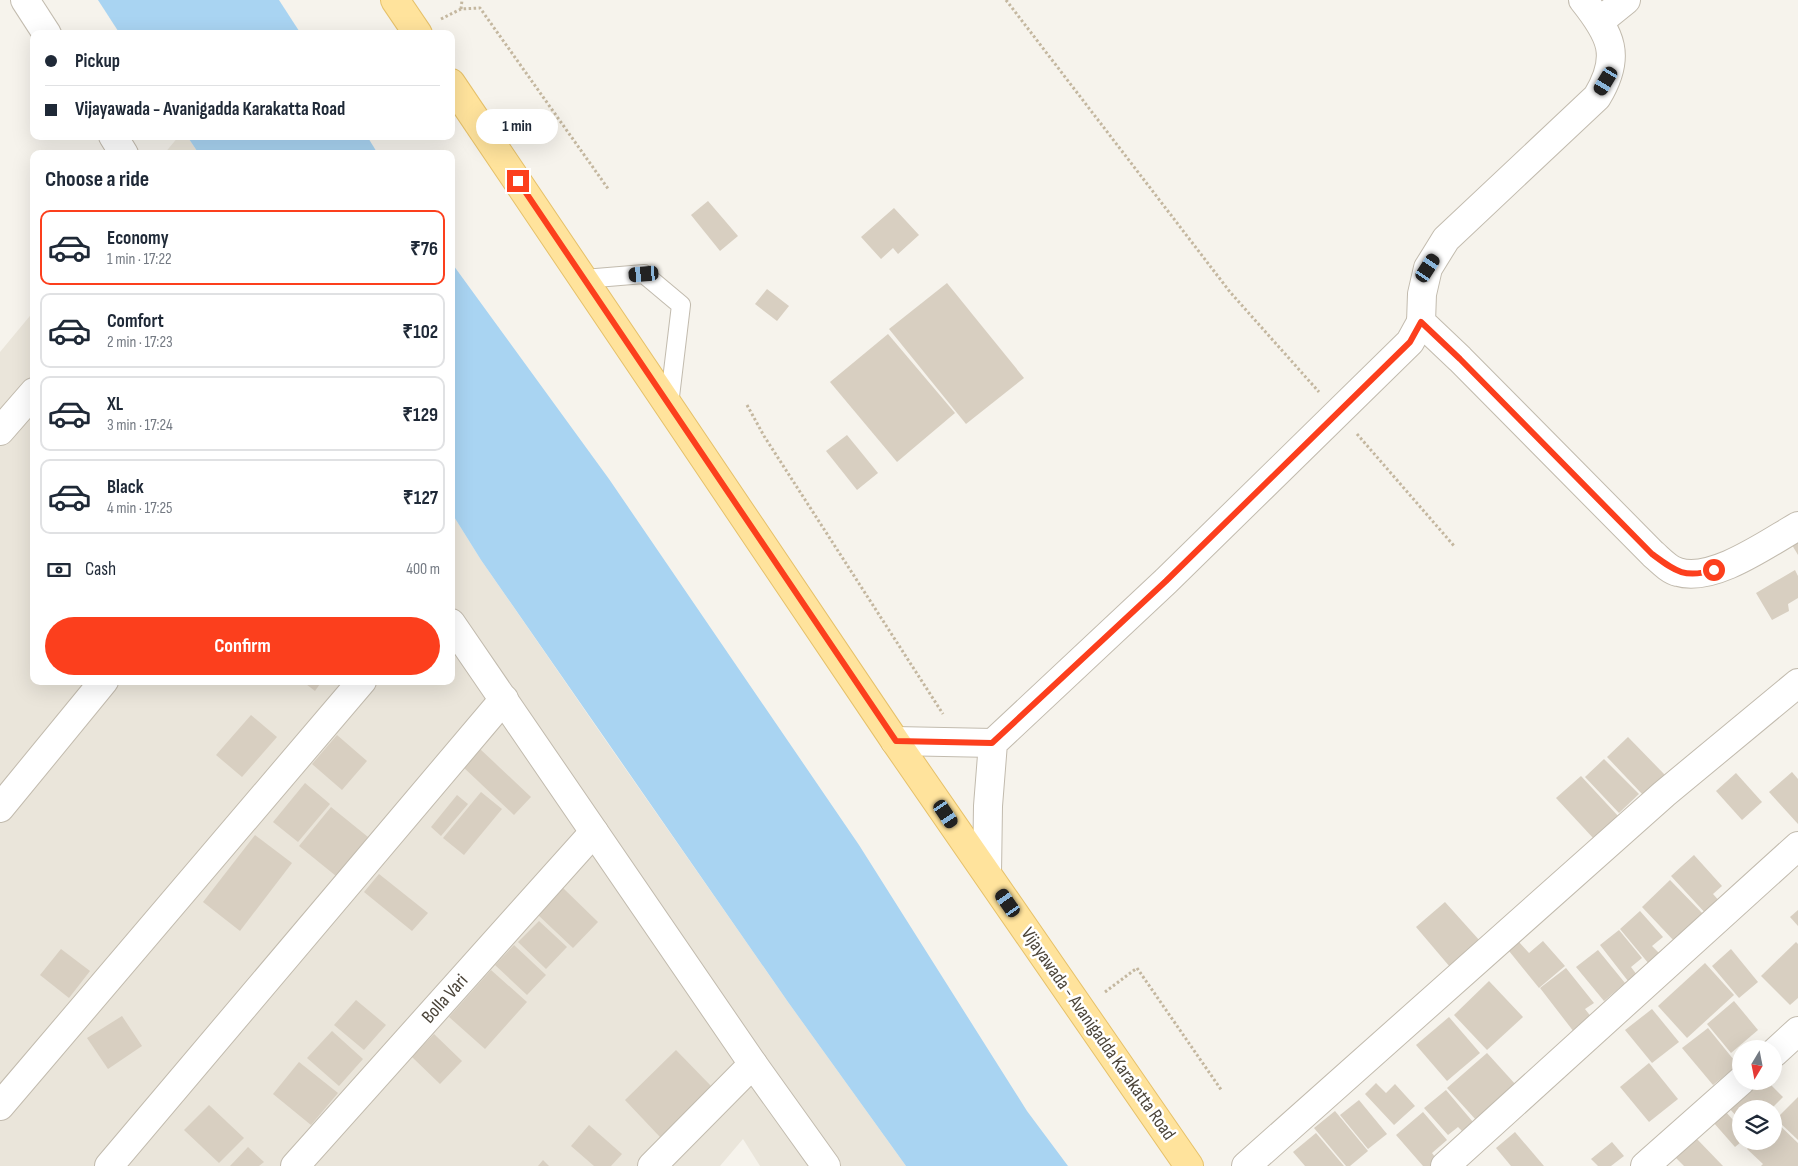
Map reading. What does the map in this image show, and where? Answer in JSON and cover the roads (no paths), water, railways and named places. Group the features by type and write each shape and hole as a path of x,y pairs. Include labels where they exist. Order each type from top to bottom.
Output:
{"main road":[{"path":"395,0 416,30"},
{"name":"Vijayawada - Avanigadda Karakatta Road","path":"455,89 896,741 1189,1166"}],"street":[{"path":"25,0 44,30"},
{"path":"987,873 988,806 992,743 1166,581 1410,342 1421,322 1422,294 1428,268 1446,239 1597,97 1606,81 1610,67 1610,43 1600,21 1583,0"},
{"path":"1600,21 1626,0"},
{"path":"1421,322 1460,359 1652,554 1677,572 1700,575 1727,566 1798,526"},
{"path":"0,431 30,397"},
{"path":"455,630 753,1064 826,1166"},
{"path":"1246,1166 1664,794 1798,683"},
{"path":"0,808 101,685"},
{"path":"0,1106 359,685"},
{"path":"109,1166 504,699"},
{"path":"896,741 992,743"},
{"name":"Bolla Vari","path":"295,1166 594,832"},
{"path":"1446,1166 1798,846"},
{"path":"1782,1046 1798,1031"},
{"path":"652,1166 753,1064"},
{"path":"1645,1166 1732,1089"}],"lane":[{"path":"584,279 644,274 681,305 669,405"}],"water":[{"path":"98,0 279,0 298,30 117,30"},
{"path":"190,140 369,140 376,150 196,150"},
{"path":"455,267 609,479 859,845 1027,1111 1068,1166 906,1166 788,1002 481,560 455,518"}]}
